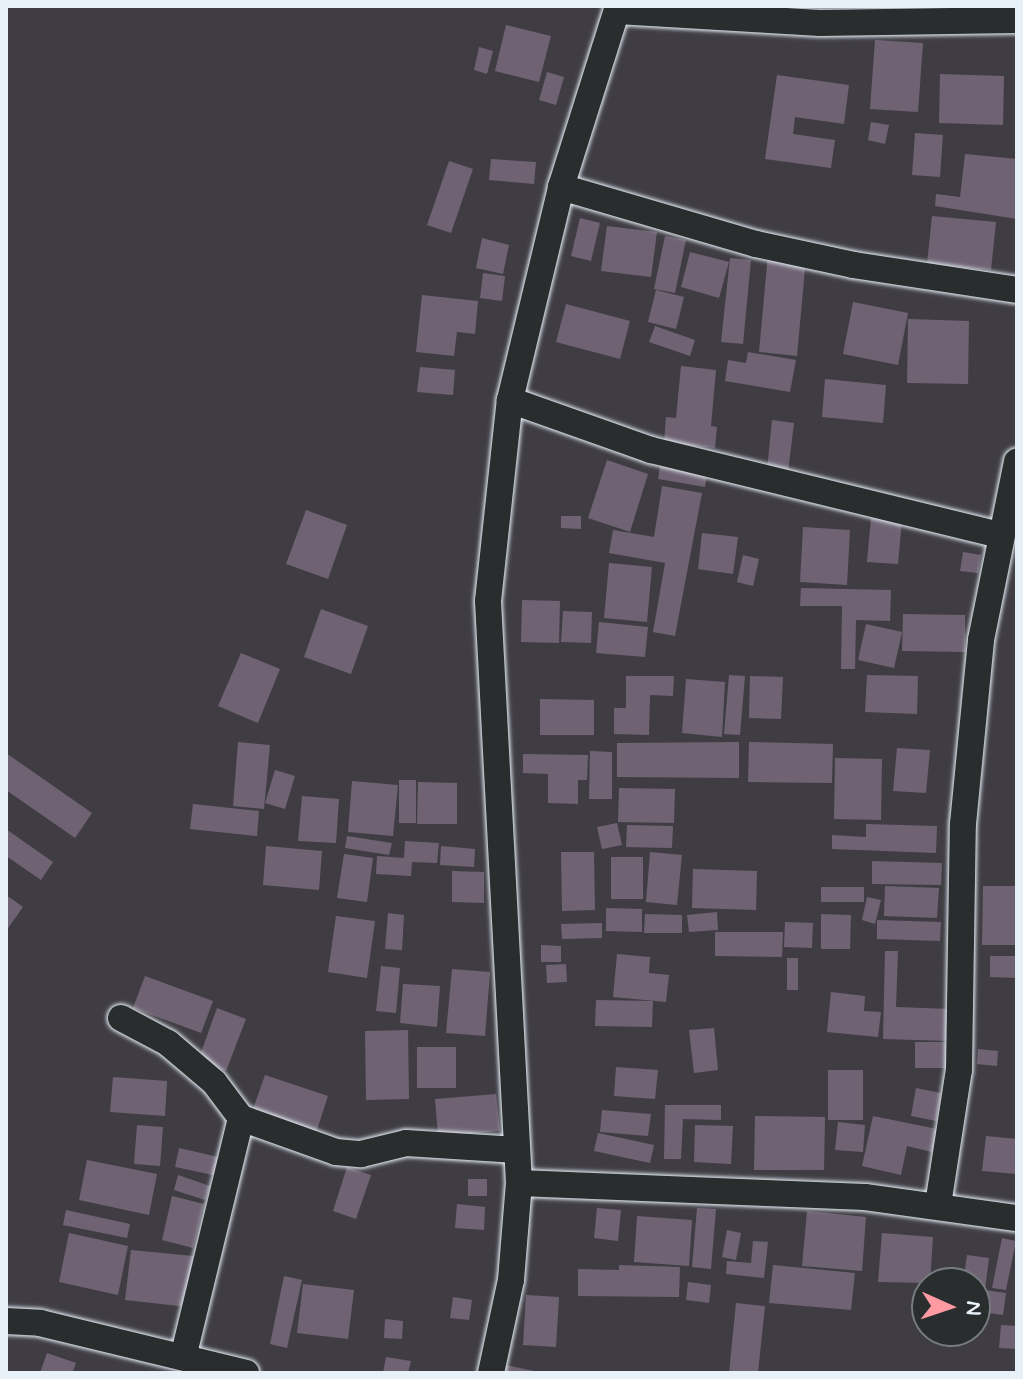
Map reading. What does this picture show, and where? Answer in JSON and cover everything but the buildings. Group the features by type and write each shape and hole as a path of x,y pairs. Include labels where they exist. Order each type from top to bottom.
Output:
{"street":[{"path":"491,1373 511,1280 519,1183 488,601 510,400 561,187 617,8 820,23 1017,20"},
{"path":"561,187 756,244 854,265 1017,290"},
{"path":"510,400 651,450 999,535"},
{"path":"938,1205 959,1070 963,824 981,640 999,535 1017,462"},
{"path":"121,1018 168,1043 214,1082 241,1118 336,1152 361,1154 406,1143 517,1150"},
{"path":"183,1357 241,1118"},
{"path":"519,1183 865,1197 1017,1218"},
{"path":"6,1321 40,1323 246,1373"}]}
